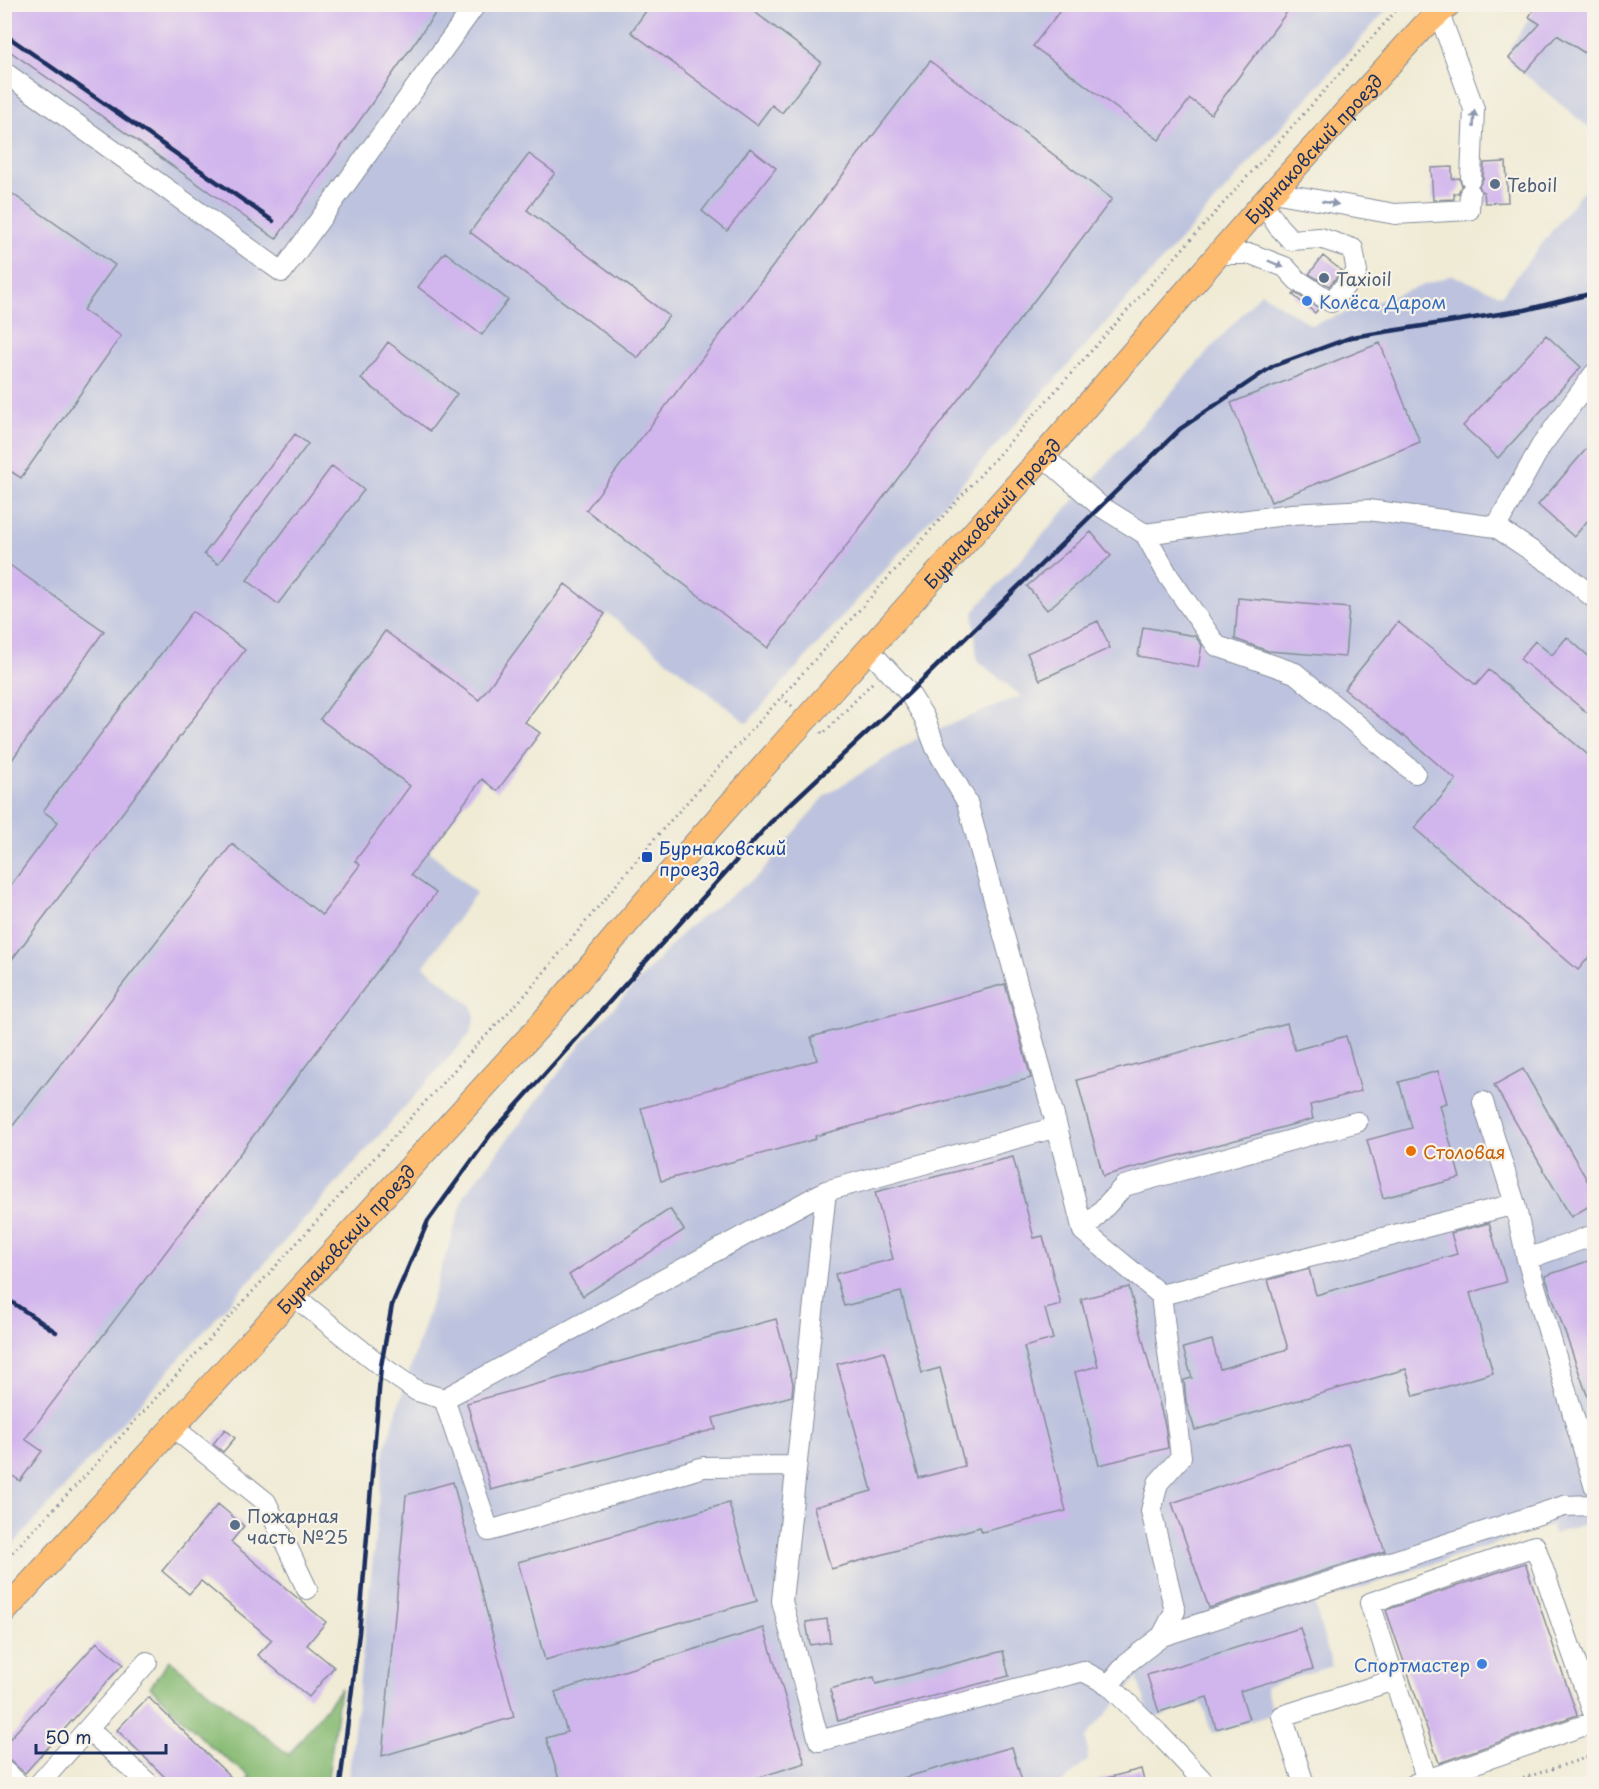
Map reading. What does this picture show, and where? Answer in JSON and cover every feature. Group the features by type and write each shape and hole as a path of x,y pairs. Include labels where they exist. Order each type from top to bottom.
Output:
{"main road":[{"name":"Бурнаковский проезд","path":"4,1612 536,1030 669,874 1043,456 1268,198 1436,12"}],"lane":[{"path":"4,72 282,272 476,4"},
{"path":"1219,254 1251,254 1285,267 1298,280 1331,302 1357,272 1353,249 1320,238 1291,240 1278,226 1268,198 1395,214 1469,210 1474,109 1436,12"},
{"path":"1496,527 1541,446 1594,375"},
{"path":"1043,456 1100,506 1145,534 1169,577 1217,646 1295,674 1415,774"},
{"path":"1145,534 1292,514 1368,510 1496,527 1560,570 1594,598"},
{"path":"868,649 909,693 924,717 936,748 967,802 1057,1127 1083,1231 1161,1295 1181,1457 1158,1483 1151,1511 1175,1611 1162,1636"},
{"path":"1483,1102 1515,1204 1527,1259 1594,1485"},
{"path":"1083,1231 1124,1186 1357,1122"},
{"path":"294,1296 381,1366 417,1391 444,1399 826,1191 1057,1127"},
{"path":"826,1191 782,1601 819,1741 1083,1671 1109,1685 1206,1785"},
{"path":"1161,1295 1515,1204"},
{"path":"1527,1259 1594,1235"},
{"path":"444,1399 489,1531 704,1467 796,1466"},
{"path":"174,1428 266,1502 307,1588"},
{"path":"1109,1685 1126,1663 1162,1636 1564,1506 1594,1505"},
{"path":"1594,1715 1535,1546 1370,1603 1394,1680 1421,1783 1594,1722"},
{"path":"39,1785 147,1662"},
{"path":"1304,1785 1282,1716 1394,1680"},
{"path":"88,1729 149,1785"},
{"path":"4,1771 19,1785"}],"path":[{"path":"4,1561 91,1470 526,994 655,838 1402,4"},
{"path":"1506,1785 1594,1755"},
{"path":"1529,1777 1529,1785"}],"shaded area":[{"path":"5,5 1391,5 747,723 607,613 429,851 476,893 424,966 472,1006 475,1017 470,1034 5,1554"},
{"path":"1538,5 1594,5 1594,132 1510,62 1510,48"},
{"path":"1594,177 1594,1521 1554,1534 1551,1525 1314,1603 1332,1666 1265,1687 1273,1714 1212,1734 1202,1703 1151,1719 1137,1678 1086,1737 1088,1760 1061,1784 348,1784 385,1449 465,1194 585,1039 688,927 759,875 826,795 921,736 1021,696 977,660 973,612 1261,293 1311,325 1452,275 1502,295"}],"green space":[{"path":"169,1660 289,1755 340,1689 327,1784 244,1784 251,1777 211,1747 150,1687"}],"building":[{"path":"4,4 442,4 276,239 4,47"},
{"path":"651,4 744,4 821,62 782,113 772,105 757,125 631,32"},
{"path":"1065,4 1293,4 1211,114 1190,99 1159,140 1033,46"},
{"path":"1537,4 1594,4 1594,59 1557,35 1525,72 1509,58 1540,24 1529,17"},
{"path":"930,61 1112,199 768,648 586,510"},
{"path":"750,148 776,168 727,231 702,211"},
{"path":"529,154 555,173 527,210 669,316 638,358 470,232"},
{"name":"Teboil","path":"1506,162 1508,202 1485,203 1484,192 1479,186 1483,179 1484,163"},
{"path":"1452,167 1452,179 1459,178 1462,185 1458,193 1454,193 1454,199 1433,200 1431,168"},
{"path":"4,188 115,265 83,310 121,336 21,478 4,467"},
{"path":"445,252 508,300 482,335 418,287"},
{"path":"1323,256 1342,271 1329,286 1309,274"},
{"path":"1295,293 1319,308 1315,313 1293,295"},
{"path":"1546,335 1581,367 1498,458 1463,426"},
{"path":"388,342 457,394 430,431 361,379"},
{"path":"1380,343 1420,442 1271,502 1231,403"},
{"path":"295,434 308,444 218,564 204,554"},
{"path":"1594,440 1594,513 1574,537 1538,505"},
{"path":"332,466 364,490 278,604 247,580"},
{"path":"1091,532 1111,556 1047,610 1027,586"},
{"path":"4,561 104,631 4,771"},
{"path":"565,584 605,614 525,722 540,733 497,791 482,779 411,875 436,893 25,1439 42,1451 20,1481 13,1476 4,1487 4,1137 232,844 322,915 360,865 355,861 410,786 320,719 385,631 479,700"},
{"path":"1238,598 1349,608 1345,657 1268,651 1235,639"},
{"path":"193,611 245,650 4,970 4,894 58,822 43,811"},
{"path":"1098,621 1110,648 1040,680 1027,653"},
{"path":"1398,622 1476,685 1489,670 1594,760 1594,951 1578,970 1414,828 1456,780 1404,735 1344,689"},
{"path":"1143,627 1195,636 1202,645 1198,667 1138,656"},
{"path":"1567,637 1594,661 1594,718 1520,659 1535,641 1552,655"},
{"path":"1005,984 1031,1078 815,1136 816,1139 661,1181 641,1108 817,1060 811,1037"},
{"path":"1287,1023 1295,1050 1346,1036 1361,1091 1310,1105 1313,1119 1103,1176 1077,1080"},
{"path":"1523,1069 1594,1192 1594,1203 1571,1217 1494,1085"},
{"path":"1438,1071 1447,1103 1440,1105 1460,1178 1383,1198 1367,1140 1412,1128 1399,1082"},
{"path":"1013,1157 1034,1238 1043,1236 1061,1305 1045,1309 1053,1339 1024,1347 1066,1511 982,1532 980,1527 831,1569 814,1507 872,1491 837,1364 884,1351 919,1478 965,1466 940,1368 922,1373 901,1292 844,1306 835,1274 893,1259 875,1192"},
{"path":"670,1209 684,1230 583,1296 569,1275"},
{"path":"1489,1223 1506,1282 1470,1293 1493,1373 1414,1396 1406,1369 1195,1430 1186,1402 1184,1380 1192,1378 1183,1348 1212,1340 1220,1369 1288,1349 1268,1280 1309,1269 1316,1295 1457,1254 1451,1233"},
{"path":"1594,1259 1594,1411 1593,1412 1545,1276"},
{"path":"1129,1287 1165,1425 1168,1448 1099,1465 1075,1372 1098,1366 1081,1299"},
{"path":"776,1319 793,1383 792,1396 713,1418 716,1429 491,1490 467,1403"},
{"path":"225,1429 235,1438 223,1452 213,1444"},
{"path":"1348,1443 1385,1551 1209,1608 1172,1503"},
{"path":"453,1482 514,1717 382,1756 406,1495"},
{"path":"729,1503 757,1601 545,1660 518,1562"},
{"path":"218,1504 244,1526 231,1542 326,1622 307,1645 334,1667 309,1697 258,1655 272,1640 201,1581 189,1594 162,1571"},
{"name":"Спортмастер","path":"1525,1563 1577,1715 1439,1763 1386,1610"},
{"path":"827,1619 830,1642 810,1645 806,1622"},
{"path":"764,1628 805,1763 734,1785 561,1785 546,1738 567,1732 555,1692"},
{"path":"1300,1628 1313,1669 1240,1691 1249,1719 1216,1729 1207,1697 1159,1712 1147,1675"},
{"path":"97,1642 123,1664 25,1773 4,1756 4,1745"},
{"path":"1003,1651 1009,1676 838,1721 830,1689 874,1677 876,1684"},
{"path":"148,1697 239,1785 173,1785 117,1730"},
{"path":"1012,1747 1023,1785 897,1785 896,1780"},
{"path":"1141,1769 1145,1785 1100,1785 1099,1780"}],"railway":[{"path":"4,34 273,221"},
{"path":"340,1784 359,1633 381,1366 392,1305 428,1221 491,1134 769,824 909,693 1180,429 1273,366 1352,337 1525,310 1594,293"},
{"path":"4,1297 56,1332"}],"place":[{"name":"Teboil","path":"1495,184"},
{"name":"Taxioil","path":"1324,278"},
{"name":"Колёса Даром","path":"1307,301"},
{"name":"Бурнаковский проезд","path":"647,857"},
{"name":"Столовая","path":"1411,1151"},
{"name":"Пожарная часть №25","path":"235,1525"},
{"name":"Спортмастер","path":"1482,1664"}]}
